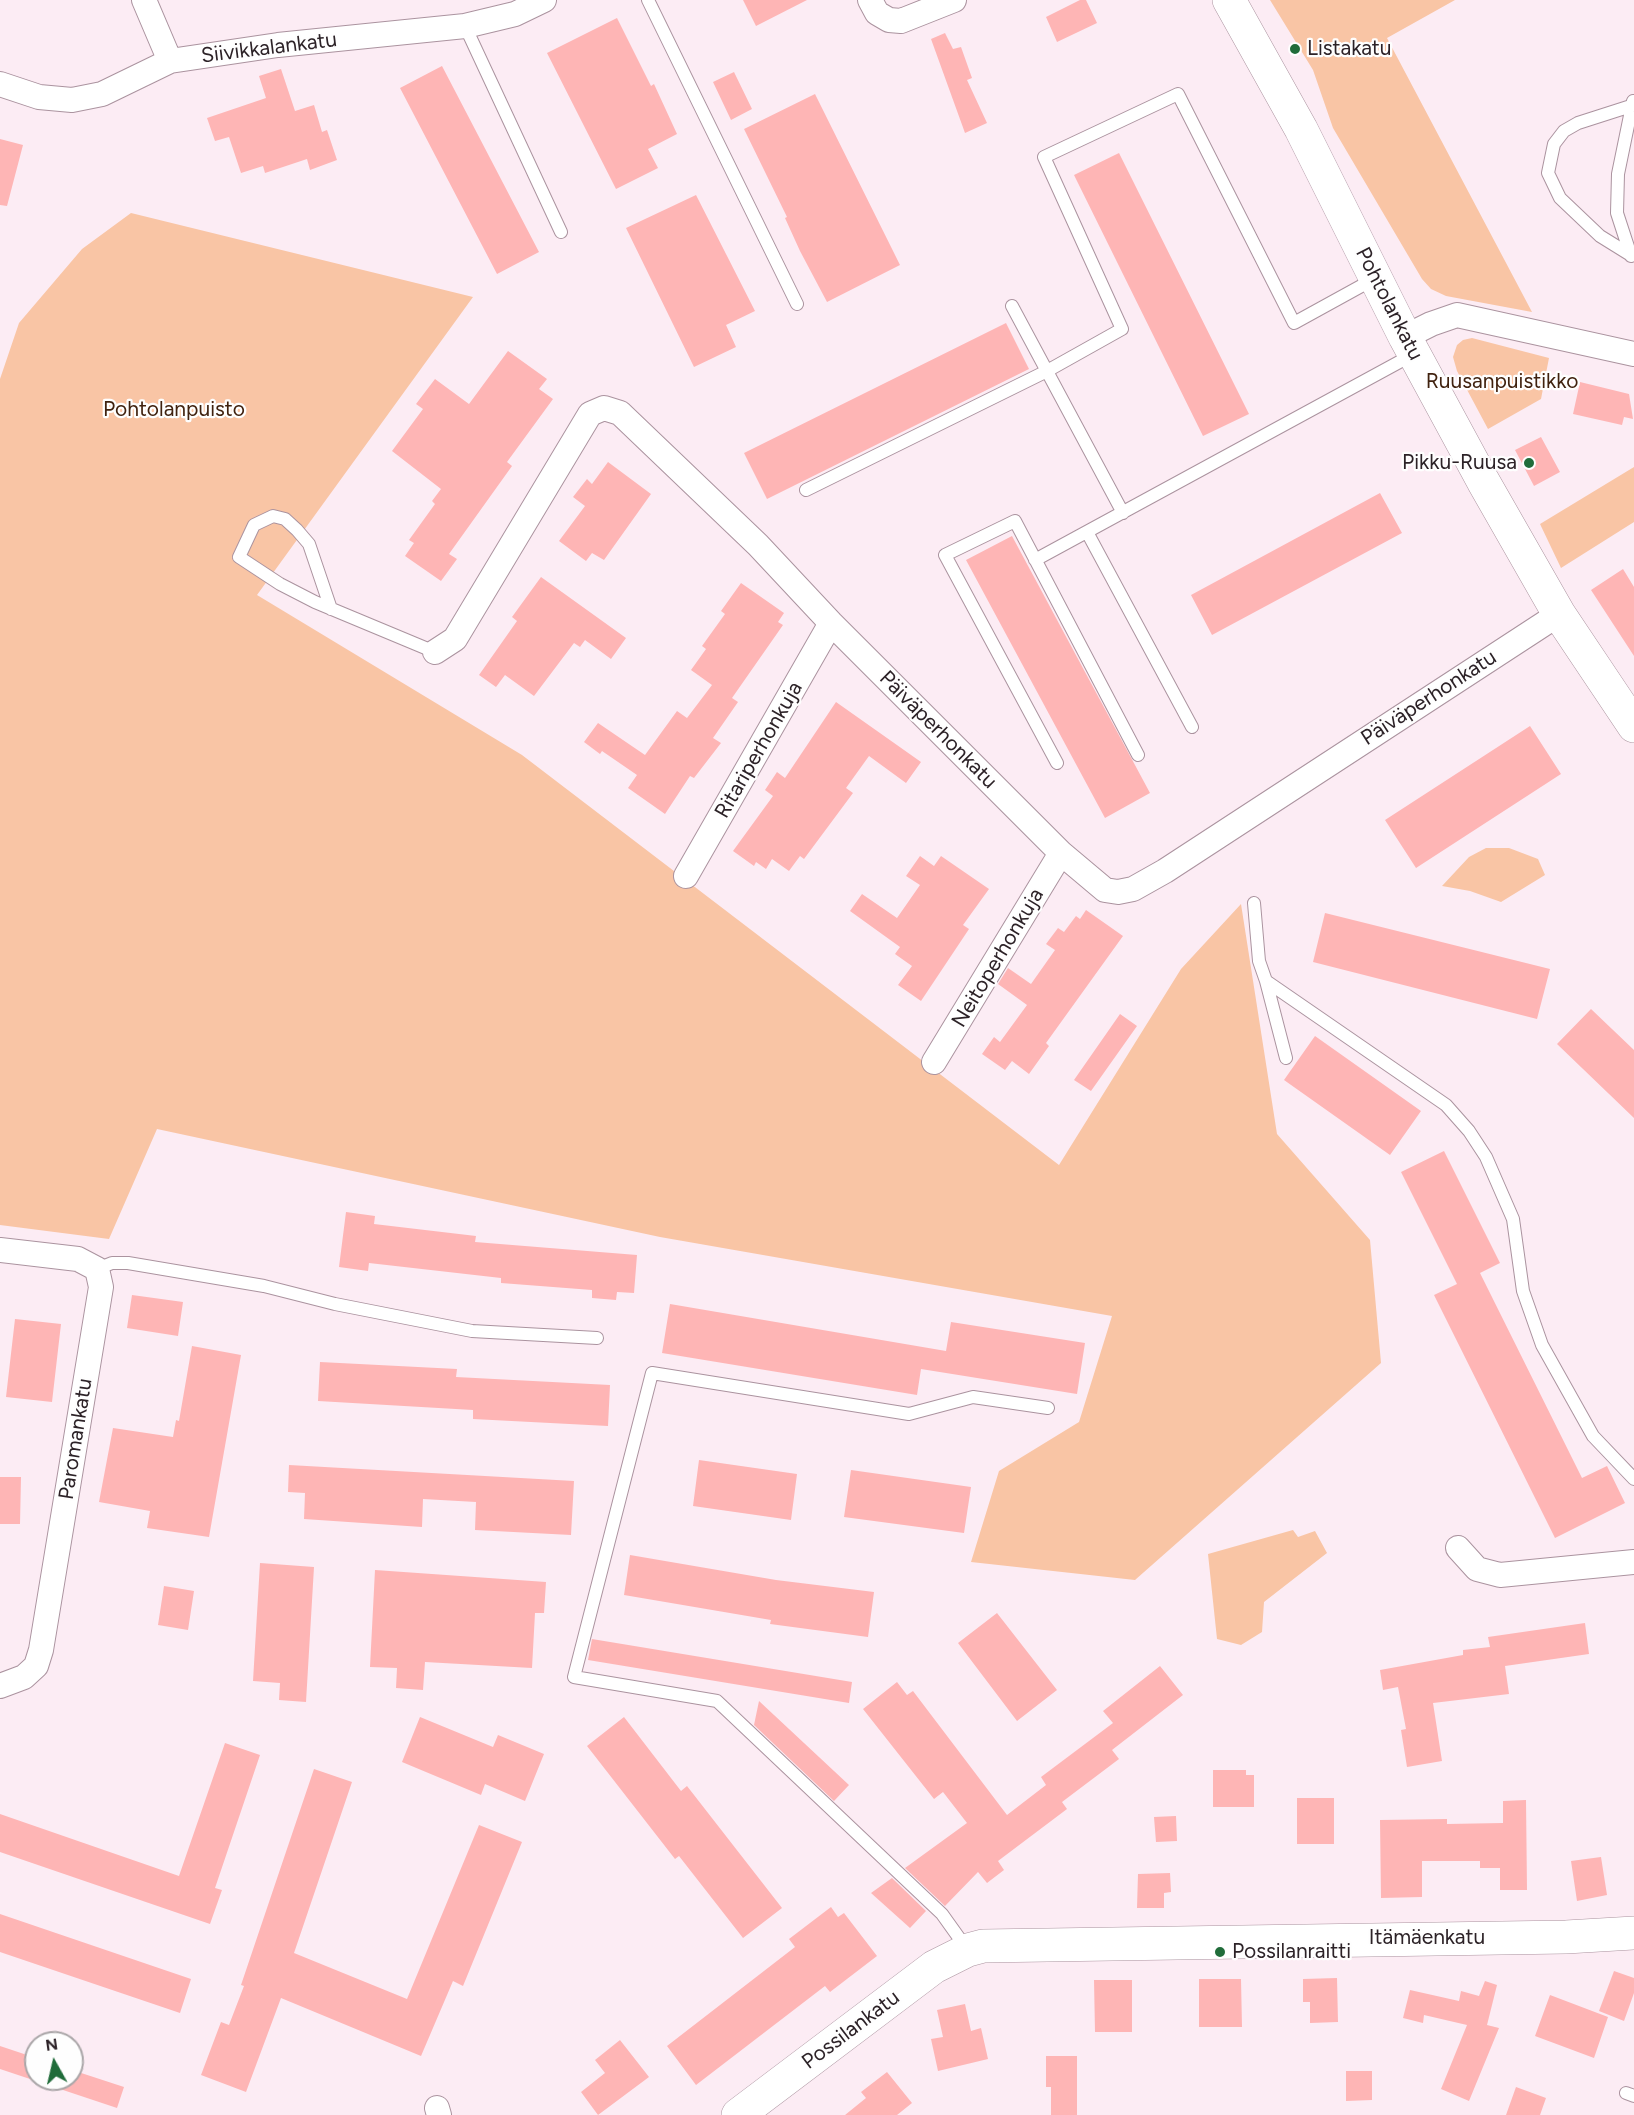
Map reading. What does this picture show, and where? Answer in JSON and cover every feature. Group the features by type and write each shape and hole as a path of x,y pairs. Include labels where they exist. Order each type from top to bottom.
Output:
{"street":[{"path":"144,0 170,61"},
{"name":"Siivikkalankatu","path":"0,84 39,97 72,100 102,94 170,61 278,45 465,26 515,14 544,0"},
{"path":"870,0 877,13 889,20 901,21 954,0"},
{"name":"Pohtolankatu","path":"1229,0 1300,129 1375,278 1483,481 1559,614 1634,726"},
{"path":"1410,345 1457,315 1634,354"},
{"name":"Päiväperhonkatu","path":"435,652 455,639 590,414 604,408 620,413 758,545 831,623 1061,853 1105,890 1133,890 1559,614"},
{"name":"Ritariperhonkuja","path":"686,876 831,623"},
{"name":"Neitoperhonkuja","path":"934,1062 1061,853"},
{"path":"0,1250 78,1259 97,1269"},
{"name":"Paromankatu","path":"0,1686 24,1677 36,1666 41,1650 101,1287 97,1269"},
{"path":"1458,1548 1477,1569 1500,1575 1634,1562"},
{"name":"Itämäenkatu","path":"968,1950 1000,1944 1566,1937 1634,1933"},
{"name":"Possilankatu","path":"738,2115 934,1967 968,1950"}],"lane":[{"path":"648,0 797,304"},
{"path":"465,26 561,232"},
{"path":"806,490 1047,371 1122,329 1044,158 1179,94 1294,323 1375,278"},
{"path":"1631,256 1599,236 1560,198 1548,173 1554,144 1564,131 1578,123 1632,103"},
{"path":"1631,256 1617,213 1618,174 1632,103"},
{"path":"1012,306 1122,513"},
{"path":"1035,560 1122,513 1410,345"},
{"path":"331,609 309,544 297,530 285,519 273,516 254,525 239,557 280,584 331,609 435,652"},
{"path":"1057,763 945,555 1015,521 1138,755"},
{"path":"1087,532 1192,727"},
{"path":"1254,903 1259,961 1287,1058"},
{"path":"1266,981 1446,1105 1469,1131 1486,1157 1513,1219 1523,1291 1542,1345 1593,1436 1634,1479"},
{"path":"97,1269 111,1263 128,1263 264,1286 335,1304 472,1331 597,1338"},
{"path":"968,1950 942,1914 717,1701 574,1677 652,1373 909,1414 973,1397 1048,1408"}],"green space":[{"path":"1270,0 1455,0 1387,38 1532,312 1446,296 1431,289 1422,279 1333,128 1313,70"},
{"name":"Pohtolanpuisto","path":"131,213 473,297 257,595 522,755 1059,1165 1181,969 1241,904 1277,1134 1370,1240 1381,1363 1135,1580 971,1562 999,1471 1079,1422 1112,1316 660,1237 157,1129 109,1239 0,1225 0,379 19,323 82,249"},
{"name":"Ruusanpuistikko","path":"1472,338 1549,358 1541,399 1488,429 1457,371 1453,357 1457,345 1463,340"},
{"path":"1634,467 1634,522 1561,568 1540,524"},
{"path":"1486,848 1509,848 1538,859 1545,875 1501,902 1470,891 1442,886 1469,857"},
{"path":"1293,1530 1298,1537 1315,1531 1327,1553 1264,1602 1262,1632 1241,1645 1217,1639 1208,1554"}],"building":[{"path":"743,0 807,0 756,26"},
{"path":"1080,0 1086,0 1097,23 1057,42 1046,17"},
{"path":"617,18 651,86 654,84 677,134 648,149 658,168 616,189 547,53"},
{"path":"945,33 953,49 961,47 972,78 967,80 987,123 965,133 931,39"},
{"path":"442,66 539,252 497,274 400,88"},
{"path":"281,69 295,111 314,105 322,132 327,130 337,160 310,170 307,159 265,173 263,166 241,173 229,137 215,141 207,118 266,98 259,76"},
{"path":"734,72 752,109 731,120 713,82"},
{"path":"815,94 900,265 827,302 800,251 785,218 787,217 744,129"},
{"path":"0,139 23,145 7,206 0,205"},
{"path":"1119,153 1249,414 1203,436 1074,175"},
{"path":"696,195 755,311 726,325 736,347 694,367 626,228"},
{"path":"1006,323 1029,369 767,499 744,453"},
{"path":"508,351 547,379 539,389 553,399 507,462 512,466 449,554 457,559 441,581 405,556 414,543 409,540 435,504 432,501 441,489 392,451 423,409 416,404 435,379 469,404"},
{"path":"1580,382 1629,394 1633,419 1624,417 1622,425 1573,414"},
{"path":"1541,437 1560,472 1534,486 1515,450"},
{"path":"608,462 651,494 604,560 592,553 586,561 559,541 585,506 573,497 587,479 592,484"},
{"path":"1380,493 1402,533 1212,635 1191,595"},
{"path":"1012,536 1150,793 1105,818 966,560"},
{"path":"1623,569 1634,587 1634,656 1591,590"},
{"path":"541,577 626,638 611,659 585,640 580,647 574,643 534,696 505,675 496,687 479,675 517,621 512,617"},
{"path":"741,583 784,613 778,622 783,625 732,698 738,702 713,738 721,743 694,778 690,776 665,814 628,788 637,775 602,751 600,754 584,742 598,723 645,755 677,711 687,718 712,685 691,670 706,649 702,646 725,614 721,611"},
{"path":"836,702 921,762 906,783 869,756 846,788 853,793 804,859 800,856 789,871 772,859 766,869 756,862 754,866 733,851 773,796 765,790 777,772 785,778"},
{"path":"1530,726 1561,774 1416,868 1385,820"},
{"path":"920,856 934,866 941,856 989,889 963,925 969,929 921,1001 898,985 912,966 895,954 900,947 850,911 862,894 897,918 920,885 906,876"},
{"path":"1086,910 1123,936 1046,1043 1049,1046 1029,1074 1012,1061 1005,1070 982,1054 994,1037 1000,1042 1027,1005 998,984 1008,968 1031,984 1055,950 1046,944 1058,928 1064,932 1076,916 1080,919"},
{"path":"1325,913 1550,969 1537,1019 1313,962"},
{"path":"1591,1009 1634,1050 1634,1118 1557,1044"},
{"path":"1120,1014 1137,1026 1091,1091 1074,1080"},
{"path":"1315,1036 1421,1111 1390,1155 1284,1080"},
{"path":"1444,1151 1500,1263 1480,1273 1582,1478 1607,1466 1625,1503 1555,1538 1434,1295 1457,1284 1401,1172"},
{"path":"346,1212 375,1216 374,1224 476,1236 475,1242 637,1255 634,1293 617,1292 616,1300 592,1298 592,1290 501,1283 501,1278 369,1263 368,1271 339,1267"},
{"path":"132,1295 183,1302 178,1336 127,1328"},
{"path":"670,1304 946,1351 951,1322 1085,1343 1077,1394 921,1369 917,1395 662,1353"},
{"path":"15,1319 61,1324 52,1402 6,1397"},
{"path":"192,1346 241,1355 209,1537 147,1528 150,1511 99,1502 113,1428 173,1437 176,1420 179,1421"},
{"path":"320,1362 457,1369 456,1377 610,1385 608,1426 473,1419 473,1410 318,1401"},
{"path":"699,1460 797,1474 791,1520 693,1506"},
{"path":"289,1465 574,1481 571,1535 475,1530 476,1502 423,1499 422,1527 304,1519 305,1493 288,1492"},
{"path":"851,1470 971,1487 964,1533 844,1517"},
{"path":"0,1477 21,1477 20,1524 0,1524"},
{"path":"630,1555 776,1580 874,1592 868,1637 770,1624 771,1620 624,1595"},
{"path":"260,1563 314,1567 306,1702 279,1700 280,1683 253,1681"},
{"path":"375,1570 546,1582 544,1613 535,1613 532,1668 425,1662 423,1690 396,1688 397,1668 370,1667"},
{"path":"164,1586 194,1591 188,1630 158,1625"},
{"path":"997,1613 1057,1690 1017,1721 958,1643"},
{"path":"1585,1623 1589,1654 1505,1666 1509,1694 1433,1703 1442,1761 1407,1767 1401,1730 1406,1729 1398,1687 1383,1690 1380,1670 1463,1655 1463,1650 1490,1647 1488,1637"},
{"path":"592,1639 852,1682 849,1703 588,1660"},
{"path":"1160,1666 1183,1695 1112,1750 1119,1759 1062,1802 1067,1809 998,1861 1004,1870 987,1883 978,1872 945,1906 905,1868 967,1823 943,1792 934,1799 863,1709 897,1682 907,1695 913,1691 1007,1815 1046,1785 1041,1777 1113,1723 1103,1711"},
{"path":"759,1701 849,1785 834,1801 754,1725"},
{"path":"420,1717 493,1747 498,1735 544,1754 525,1801 485,1784 481,1795 402,1762"},
{"path":"624,1717 681,1791 687,1786 782,1908 743,1938 679,1856 675,1859 587,1746"},
{"path":"225,1743 260,1755 215,1888 222,1890 210,1924 0,1852 0,1814 179,1876"},
{"path":"314,1769 352,1782 294,1953 407,1999 479,1825 522,1842 463,1986 453,1981 421,2056 281,1998 246,2092 201,2075 221,2022 229,2025 244,1986 241,1985"},
{"path":"1213,1770 1246,1770 1246,1775 1254,1775 1254,1807 1213,1807"},
{"path":"1297,1798 1334,1798 1334,1844 1297,1844"},
{"path":"1526,1800 1527,1890 1500,1890 1500,1868 1480,1868 1480,1861 1422,1861 1422,1897 1381,1898 1380,1820 1447,1819 1447,1824 1503,1823 1503,1801"},
{"path":"1176,1816 1177,1841 1156,1842 1154,1817"},
{"path":"1601,1857 1607,1895 1577,1901 1571,1861"},
{"path":"1170,1873 1171,1892 1164,1893 1164,1908 1137,1908 1138,1874"},
{"path":"892,1878 926,1911 910,1928 871,1893"},
{"path":"831,1907 838,1917 844,1913 877,1956 830,1992 825,1986 696,2085 667,2046 795,1947 789,1939"},
{"path":"0,1914 191,1979 180,2013 0,1952"},
{"path":"1614,1971 1634,1978 1634,1993 1624,2021 1599,2011"},
{"path":"1337,1978 1338,2022 1310,2023 1310,2002 1303,2002 1303,1979"},
{"path":"1199,1979 1241,1979 1242,2027 1199,2027"},
{"path":"1094,1980 1132,1980 1132,2032 1095,2032"},
{"path":"1485,1981 1497,1985 1487,2025 1499,2028 1469,2101 1441,2089 1467,2025 1424,2015 1423,2023 1403,2018 1410,1990 1459,2001 1461,1991 1479,1996"},
{"path":"1550,1995 1608,2017 1594,2058 1535,2036"},
{"path":"965,2004 971,2031 981,2028 988,2059 938,2071 931,2039 943,2037 937,2010"},
{"path":"620,2040 649,2077 598,2115 581,2092 605,2073 595,2060"},
{"path":"0,2046 24,2054 24,2077 0,2069"},
{"path":"1046,2056 1077,2056 1077,2115 1051,2115 1051,2087 1046,2087"},
{"path":"1346,2071 1372,2071 1372,2100 1346,2101"},
{"path":"887,2072 912,2103 897,2115 845,2115 866,2098 861,2092"},
{"path":"84,2074 124,2087 117,2108 66,2091 84,2091"},
{"path":"1516,2087 1546,2098 1540,2115 1506,2115"}],"place":[{"name":"Listakatu","path":"1295,49"},
{"name":"Pikku-Ruusa","path":"1529,463"},
{"name":"Possilanraitti","path":"1220,1952"}]}
